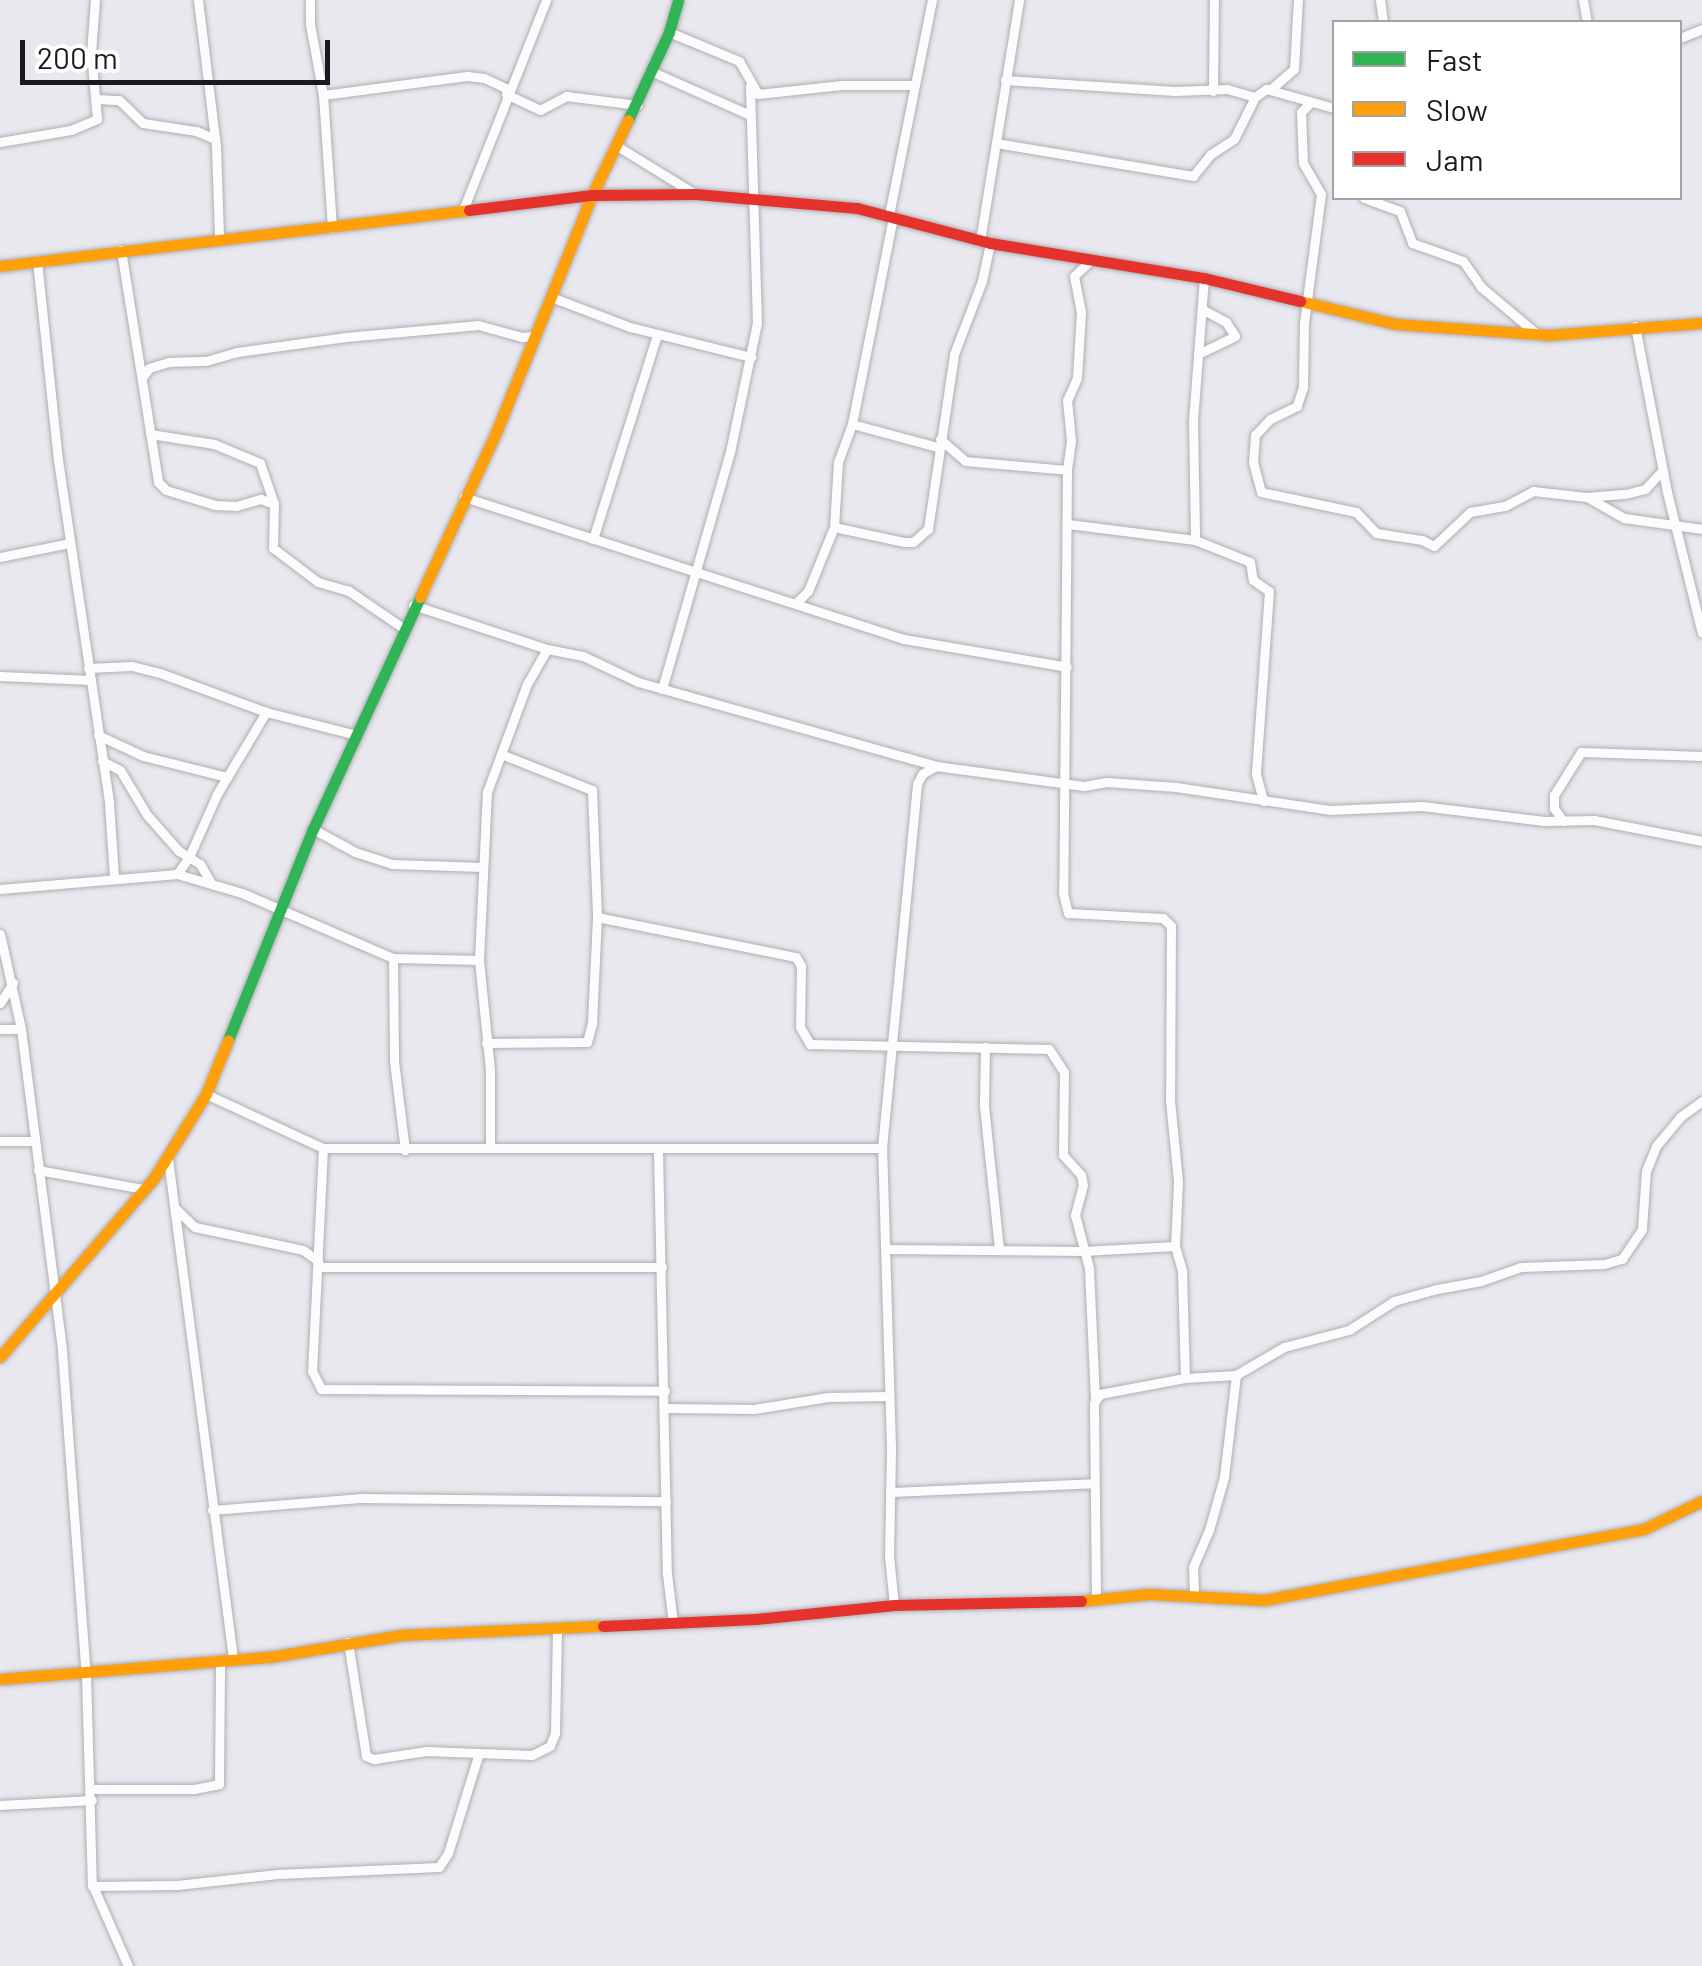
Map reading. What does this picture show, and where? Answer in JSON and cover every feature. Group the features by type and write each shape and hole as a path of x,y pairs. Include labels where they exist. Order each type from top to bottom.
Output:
{"street":[{"path":"0,142 92,122 99,115 92,53 94,0"},
{"path":"198,0 215,139 219,238"},
{"path":"310,0 310,24 323,94 332,228"},
{"path":"463,210 506,92 546,0"},
{"path":"0,1357 168,1159 206,1094 280,908 308,852 313,829 497,430 592,195 670,32 678,0"},
{"path":"798,602 808,592 834,526 838,462 852,424 932,0"},
{"path":"834,526 887,540 918,539 932,520 938,443 954,354 982,281 996,143 1019,0"},
{"path":"1213,91 1214,0"},
{"path":"1006,80 1213,91 1255,97 1271,89 1294,68 1298,0"},
{"path":"662,689 730,452 756,324 750,86 738,61 670,32"},
{"path":"652,72 748,114"},
{"path":"323,94 467,76 484,78 540,110 566,96 636,105"},
{"path":"750,86 763,94 842,85 913,85"},
{"path":"1271,89 1309,104 1332,108"},
{"path":"996,143 1194,176 1211,154 1234,139 1255,97"},
{"path":"98,99 119,100 142,123 204,132 215,139"},
{"path":"1309,104 1301,112 1303,163 1321,194 1307,300 1300,400 1258,428 1252,446 1261,492 1356,512 1376,533 1422,540 1434,546 1470,512 1505,506 1533,492 1586,497 1646,489 1662,470"},
{"path":"616,146 696,194"},
{"path":"0,266 592,195 696,194 815,202 891,216 985,242 1204,278 1396,324 1538,335 1702,323"},
{"path":"1321,194 1332,195"},
{"path":"1384,200 1401,212 1412,243 1463,262 1481,287 1538,335"},
{"path":"121,250 157,478 163,488 224,506 260,498 274,504"},
{"path":"1090,261 1074,276 1081,312 1077,378 1068,400 1071,442 1067,470 1063,894 1067,911 1163,918 1172,926 1169,1059 1178,1182 1175,1246 1182,1272 1185,1378"},
{"path":"37,262 114,876"},
{"path":"1196,540 1192,420 1204,278"},
{"path":"551,296 657,334 750,357"},
{"path":"1198,354 1235,336 1226,322 1202,309"},
{"path":"142,378 148,368 170,362 206,361 237,352 346,337 478,325 522,338 534,336"},
{"path":"1635,326 1662,470 1702,633"},
{"path":"593,539 657,334"},
{"path":"852,424 938,443 955,457 981,464 1067,470"},
{"path":"150,434 214,444 254,458 262,465 274,504 270,535 276,551 318,582 349,592 403,628"},
{"path":"936,462 955,457"},
{"path":"464,497 904,639 1067,666"},
{"path":"1586,497 1615,516 1702,529"},
{"path":"1068,524 1196,540 1250,562 1251,578 1269,591 1272,610 1263,644 1262,722 1256,774 1263,801"},
{"path":"0,557 70,543"},
{"path":"413,605 547,649 583,656 598,666 662,689 936,766 1066,781 1176,787 1329,810 1422,806 1479,815 1594,820 1702,840"},
{"path":"490,1148 479,960 487,792 527,684 547,649"},
{"path":"88,668 132,666 182,678 266,712 357,735"},
{"path":"0,676 91,680"},
{"path":"177,874 190,857 226,777 266,712"},
{"path":"98,734 143,756 226,777"},
{"path":"1563,821 1554,808 1554,795 1581,752 1702,756"},
{"path":"486,1043 587,1042 592,1023 596,917 592,790 500,754"},
{"path":"102,760 120,770 147,815 200,864 210,882"},
{"path":"894,1605 889,1556 887,1250 882,1148 917,784 922,774 936,766"},
{"path":"313,829 355,852 392,864 483,867"},
{"path":"0,889 114,876 177,874 280,908 393,958 479,960"},
{"path":"596,917 791,954 801,966 800,1026 806,1042 894,1049 1050,1049 1064,1072 1062,1151 1084,1186 1075,1215 1088,1268 1095,1398 1096,1600"},
{"path":"0,934 13,982 56,1293 86,1674 92,1886 128,1966"},
{"path":"393,958 394,1061 405,1150"},
{"path":"0,1003 13,982"},
{"path":"0,1030 20,1029"},
{"path":"985,1048 984,1106 999,1248"},
{"path":"206,1094 324,1148 882,1148"},
{"path":"1095,1398 1105,1392 1185,1378 1236,1375 1296,1342 1349,1330 1394,1300 1481,1281 1521,1267 1604,1264 1622,1259 1634,1247 1642,1229 1646,1171 1656,1146 1680,1118 1702,1101"},
{"path":"0,1141 34,1141"},
{"path":"324,1148 312,1371 321,1389 665,1391"},
{"path":"658,1150 666,1501 673,1622"},
{"path":"0,1805 92,1794 194,1790 218,1784 227,1660 168,1159"},
{"path":"38,1170 144,1189"},
{"path":"173,1204 196,1227 302,1250 318,1264 662,1267"},
{"path":"887,1250 1084,1251 1175,1246"},
{"path":"1194,1593 1192,1567 1209,1530 1224,1477 1236,1375"},
{"path":"664,1408 754,1409 828,1397 889,1396"},
{"path":"890,1492 1094,1483"},
{"path":"212,1510 360,1498 666,1501"},
{"path":"0,1679 270,1658 348,1642 894,1605 1096,1600 1194,1593 1246,1602 1595,1535 1644,1530 1702,1501"},
{"path":"348,1642 366,1756 426,1752 532,1755 554,1740 557,1628"},
{"path":"92,1886 178,1885 277,1874 439,1867 448,1853 478,1756"}],"traffic: fast":[{"path":"628,120 669,32 678,0"},
{"path":"228,1040 313,829 420,597"}],"traffic: slow":[{"path":"420,597 497,430 592,195 628,120"},
{"path":"0,266 469,210"},
{"path":"1300,301 1396,324 1548,335 1702,323"},
{"path":"0,1357 154,1178 206,1094 228,1040"},
{"path":"1081,1601 1149,1594 1264,1600 1644,1529 1702,1501"},
{"path":"0,1679 270,1657 401,1635 603,1626"}],"traffic: jam":[{"path":"469,210 592,195 696,194 857,208 990,243 1204,278 1300,301"},
{"path":"603,1626 756,1619 894,1605 1081,1601"}]}
